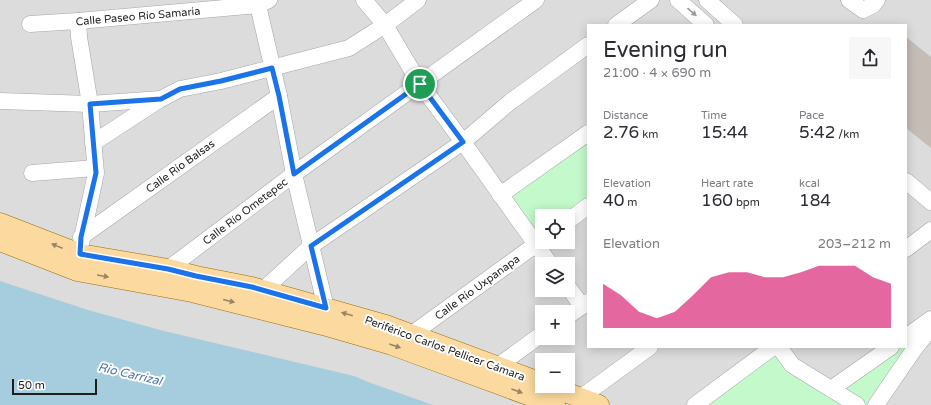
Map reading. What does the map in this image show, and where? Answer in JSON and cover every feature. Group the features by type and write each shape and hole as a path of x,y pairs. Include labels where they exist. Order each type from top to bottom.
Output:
{"main road":[{"name":"Periférico Carlos Pellicer Cámara","path":"0,223 168,269 252,287 386,325 535,380"},
{"name":"Periférico Carlos Pellicer Cámara","path":"0,241 77,271 192,292 323,325 392,345 555,405"},
{"path":"568,393 599,405"}],"street":[{"path":"364,0 385,25 420,84 500,195 535,237"},
{"path":"93,143 161,99 180,89 221,81 349,48 385,25 418,0"},
{"name":"Calle Río Ometepec","path":"168,269 294,174 536,0"},
{"path":"617,24 651,0"},
{"path":"678,0 705,24"},
{"path":"707,0 733,24"},
{"path":"849,0 863,10 873,5 877,0"},
{"path":"264,3 272,68 294,174 326,308"},
{"name":"Calle Paseo Río Samaria","path":"30,24 78,21 264,3"},
{"path":"78,21 79,37 90,104 96,173 80,246"},
{"path":"262,290 311,246 463,142 510,102 587,46"},
{"name":"Calle Río Balsas","path":"80,246 279,96"},
{"path":"0,101 90,104 161,99"},
{"path":"500,195 587,134"},
{"path":"32,173 95,168"},
{"path":"907,182 931,202"},
{"path":"575,216 587,207"},
{"path":"907,247 931,230"},
{"name":"Calle Río Uxpanapa","path":"412,334 535,245"},
{"path":"575,294 585,304 575,311"},
{"path":"907,336 931,319"},
{"path":"876,405 915,348 931,328"},
{"path":"498,366 535,339"},
{"path":"580,398 649,348"},
{"path":"695,405 772,348"},
{"path":"780,348 792,365 857,405"},
{"path":"831,389 890,348"}],"shaded area":[{"path":"0,0 931,0 931,405 260,405 0,337"}],"green space":[{"path":"587,133 587,206 575,212 575,209 535,209 535,232 500,195"},
{"path":"931,319 877,405 695,405 772,348 774,348 831,389 890,348 907,348 907,336"}],"water":[{"name":"Rio Carrizal","path":"0,281 88,310 164,331 354,376 433,405 0,405"}],"building":[{"path":"907,38 931,57 931,148 907,129"}],"route":[{"path":"272,68 294,174 420,84 463,142 311,246 326,308 252,287 168,269 80,254 81,237 96,173 90,104 161,99 180,89 221,81 272,68"}]}
